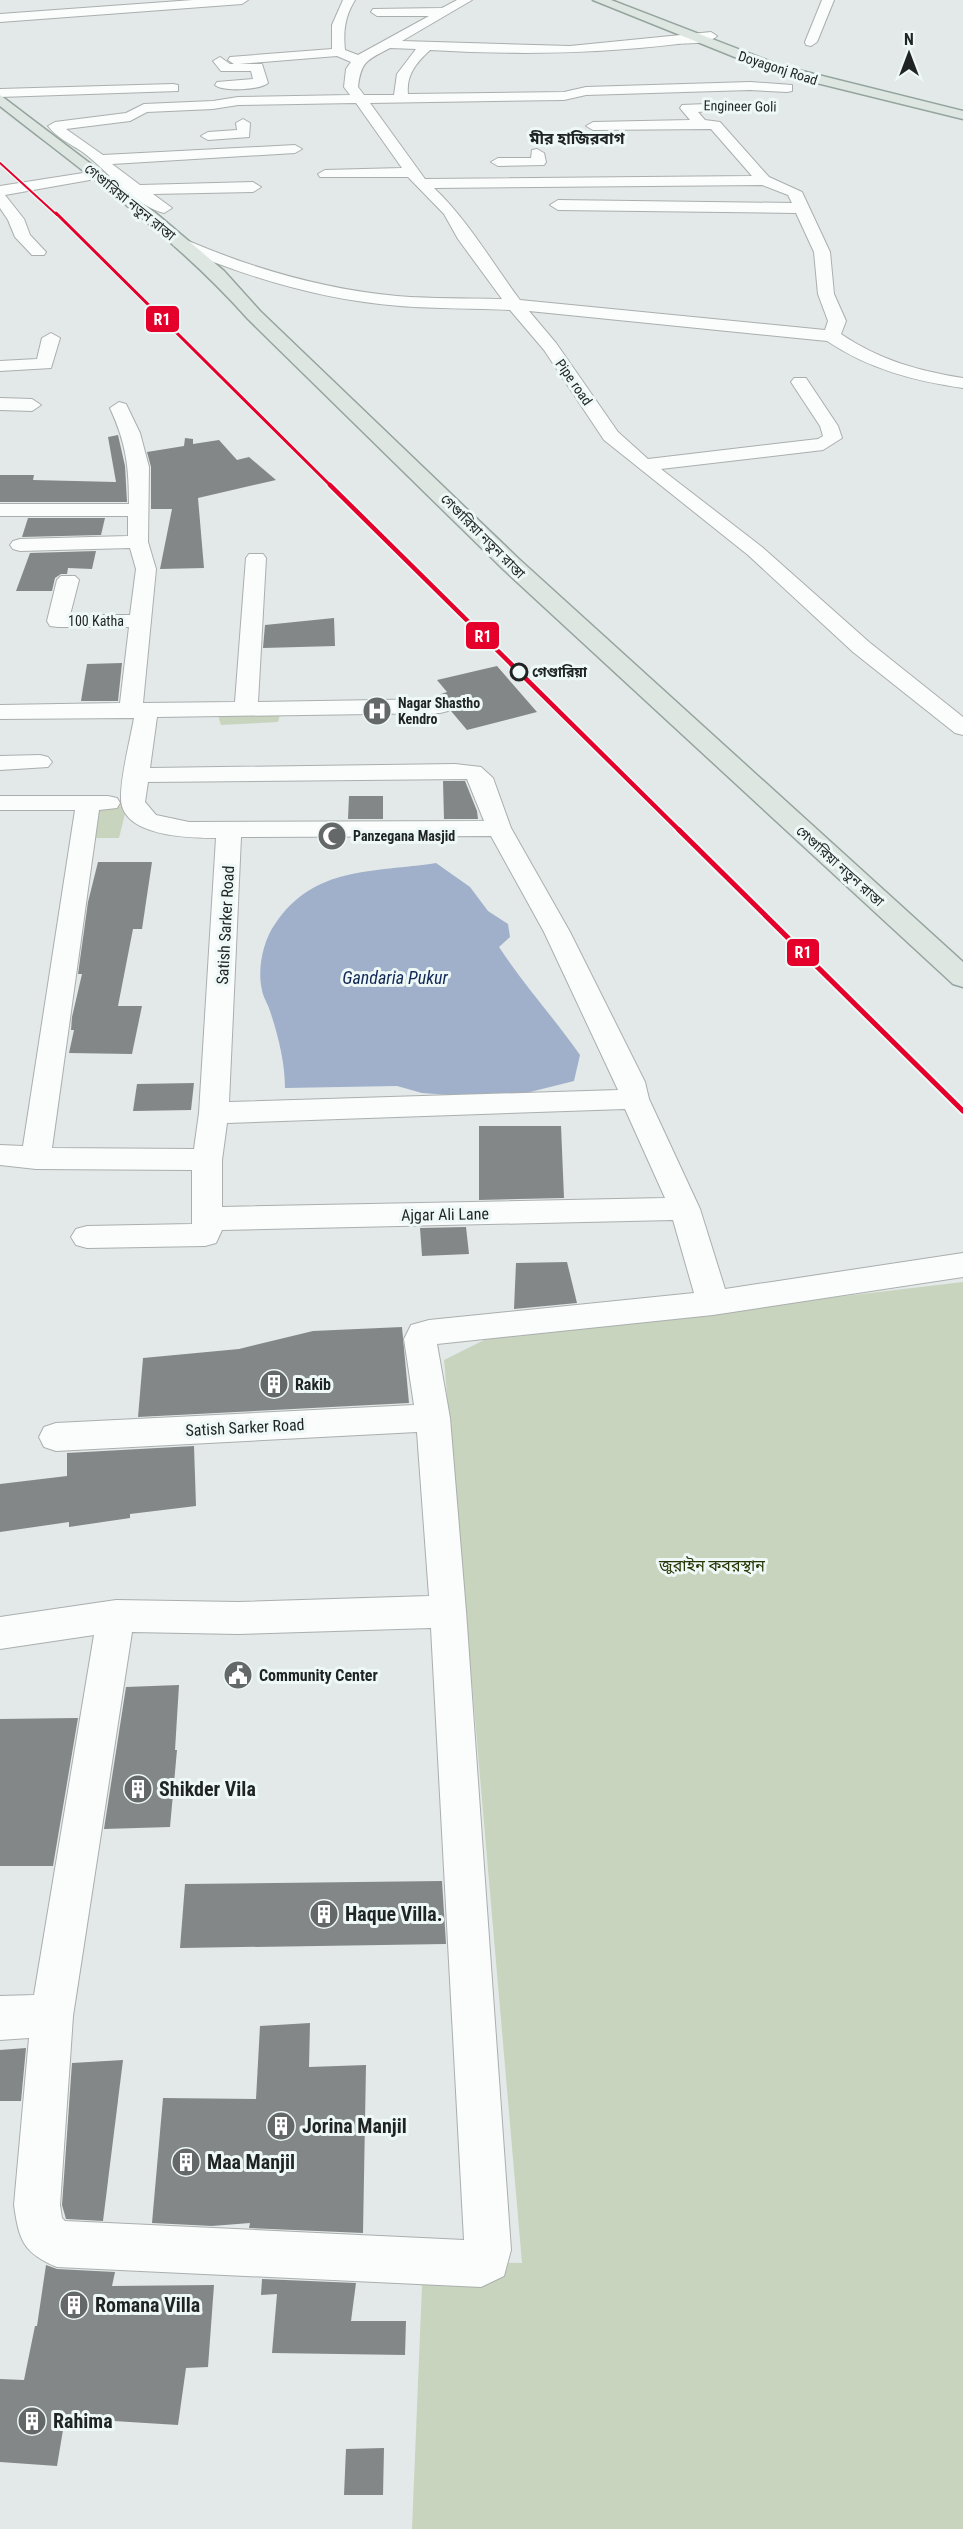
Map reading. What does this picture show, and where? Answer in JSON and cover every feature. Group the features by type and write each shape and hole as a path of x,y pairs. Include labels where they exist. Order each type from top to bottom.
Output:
{"main road":[{"name":"Doyagonj Road","path":"599,0 677,25 694,38 720,43 783,68 963,115"},
{"path":"622,0 720,43"},
{"path":"808,75 963,108"},
{"name":"গেণ্ডারিয়া নতুন রাস্তা","path":"0,99 98,167 218,275 254,315 512,565 963,978"}],"street":[{"path":"0,18 242,0"},
{"path":"339,52 336,33 339,16 349,0"},
{"path":"207,85 261,83 257,67 226,68 220,61 339,52 359,60 466,0"},
{"path":"811,42 828,0"},
{"path":"377,12 444,12"},
{"path":"406,34 506,40 590,38 677,25"},
{"path":"385,44 568,50 613,48 694,38"},
{"path":"648,55 720,43"},
{"path":"164,208 139,190 98,167 88,149 68,138 55,126 129,117 144,108 248,100 401,97 400,81 407,65 427,46"},
{"name":"Pipe road","path":"359,60 352,69 351,87 413,174 450,212 514,305 550,347 611,436 644,465 755,551 861,647 963,728"},
{"path":"706,75 783,68"},
{"name":"Engineer Goli","path":"401,97 564,96 586,91 750,86 788,95 808,75"},
{"path":"400,81 419,83"},
{"path":"438,84 513,83"},
{"path":"0,93 143,91 186,87"},
{"name":"Engineer Goli","path":"744,106 689,106 687,108 694,119 701,124 715,125 764,180 794,192 822,252 826,294 837,321 832,336"},
{"path":"193,137 244,134 243,123"},
{"path":"68,138 146,124"},
{"path":"593,126 701,124"},
{"path":"88,149 117,144"},
{"path":"0,191 98,167 294,149"},
{"path":"487,162 539,162 537,153"},
{"path":"413,174 431,165"},
{"path":"325,174 764,180"},
{"path":"139,190 253,187"},
{"path":"0,198 16,219 23,237 38,252"},
{"path":"558,205 801,208"},
{"path":"180,243 248,272 324,291 398,301 514,305 832,336 852,351 891,368 963,383"},
{"path":"0,366 45,364 51,338"},
{"path":"644,465 823,444 833,438 829,426 800,382"},
{"path":"0,404 32,405"},
{"path":"119,408 137,458 140,510 138,542 146,568 140,621 138,775 133,802 137,813 148,822 183,830 499,828"},
{"path":"0,510 140,510"},
{"path":"20,545 138,542"},
{"path":"246,708 256,558"},
{"name":"100 Katha","path":"68,580 58,621 140,621"},
{"path":"1,716 246,708 440,706"},
{"path":"0,763 40,762"},
{"path":"138,775 473,772 481,778 499,828 557,932 631,1082 635,1099 685,1209 713,1303"},
{"path":"0,803 133,802"},
{"path":"36,1158 88,803"},
{"name":"Satish Sarker Road","path":"205,1219 207,1160 214,1113 229,830"},
{"path":"214,1113 635,1099"},
{"path":"0,1155 36,1158 207,1160"},
{"name":"Ajgar Ali Lane","path":"205,1219 685,1209"},
{"path":"87,1237 205,1236 207,1233 205,1219"},
{"path":"116,1616 52,2016 37,2205 41,2231 57,2244 481,2264 487,2259 448,1611 434,1418 420,1339 423,1334 713,1303 963,1265"},
{"name":"Satish Sarker Road","path":"56,1437 434,1418"},
{"path":"0,1633 116,1616 238,1618 448,1611"},
{"path":"0,2018 52,2016"}],"green space":[{"path":"281,711 278,722 221,725 217,712"},
{"path":"96,806 127,806 119,838 88,838"},
{"name":"জুরাইন কবরস্থান","path":"963,1282 963,2529 412,2529 423,2261 522,2263 444,1360 488,1338"}],"water":[{"name":"Gandaria Pukur","path":"436,863 470,887 488,911 508,924 510,937 499,947 580,1055 574,1081 530,1092 476,1097 422,1093 397,1086 285,1088 280,1049 263,993 260,973 267,939 275,924 291,905 308,891 327,881 368,871"}],"building":[{"path":"118,435 125,466 127,502 0,502 0,475 34,475 33,480 116,482 108,437"},
{"path":"185,438 193,439 193,444 219,440 237,460 249,457 276,480 198,498 204,568 160,569 172,509 151,509 151,467 147,452 184,446"},
{"path":"28,518 105,518 101,535 22,537"},
{"path":"96,551 92,569 68,568 67,574 61,574 55,578 52,591 16,591 30,553"},
{"path":"334,618 335,646 263,648 265,625"},
{"path":"122,663 118,701 81,701 87,664"},
{"path":"497,666 537,712 467,730 451,711 453,705 450,700 438,695 447,692 437,680"},
{"path":"443,781 465,781 478,819 444,819"},
{"path":"349,796 383,796 383,819 348,819"},
{"path":"98,862 152,862 142,929 133,929 118,1006 142,1006 132,1054 69,1053 74,1030 71,1030 72,1017 82,974 78,974 88,902"},
{"path":"194,1083 191,1110 133,1111 137,1084"},
{"path":"479,1126 561,1126 564,1198 479,1200"},
{"path":"466,1227 469,1254 422,1256 420,1228"},
{"path":"567,1262 577,1303 514,1309 516,1263"},
{"name":"Rakib","path":"402,1327 409,1403 138,1417 143,1358 239,1349 313,1331"},
{"path":"194,1446 196,1506 130,1514 130,1518 69,1527 69,1522 0,1532 0,1484 67,1476 67,1453"},
{"path":"179,1685 175,1750 177,1750 170,1827 104,1829 126,1687"},
{"path":"78,1718 53,1866 0,1866 0,1719"},
{"name":"Haque Villa.","path":"442,1881 446,1944 180,1948 185,1884"},
{"path":"310,2023 309,2067 366,2065 363,2233 249,2228 250,2223 212,2226 152,2223 163,2098 256,2099 260,2026"},
{"path":"26,2048 21,2101 0,2101 0,2050"},
{"path":"123,2060 103,2221 66,2219 62,2205 72,2063"},
{"path":"46,2265 57,2269 115,2272 112,2286 214,2285 208,2367 186,2368 178,2425 65,2418 57,2466 0,2462 0,2379 24,2380 35,2326 37,2326"},
{"path":"262,2279 356,2283 351,2321 406,2321 405,2355 272,2353 277,2294 261,2295"},
{"path":"384,2448 383,2495 344,2495 346,2449"}],"transit line":[{"name":"R1","path":"0,163 44,202 963,1111"}],"place":[{"name":"গেণ্ডারিয়া","path":"519,672"},
{"name":"Nagar Shastho Kendro","path":"377,711"},
{"name":"Panzegana Masjid","path":"332,836"},
{"name":"Rakib","path":"274,1384"},
{"name":"Community Center","path":"238,1675"},
{"name":"Shikder Vila","path":"138,1789"},
{"name":"Haque Villa.","path":"324,1914"},
{"name":"Jorina Manjil","path":"281,2126"},
{"name":"Maa Manjil","path":"186,2162"},
{"name":"Romana Villa","path":"74,2305"},
{"name":"Rahima","path":"32,2421"}],"district":[{"name":"মীর হাজিরবাগ","path":"577,138"}]}
